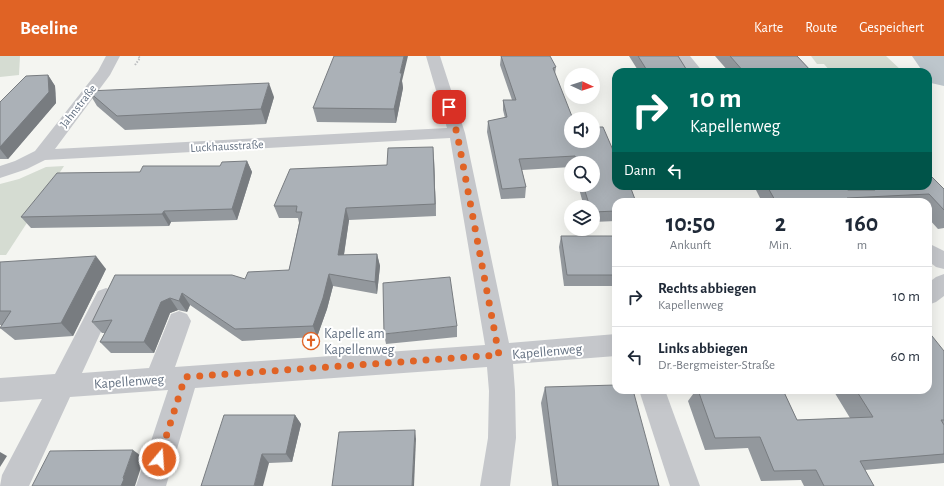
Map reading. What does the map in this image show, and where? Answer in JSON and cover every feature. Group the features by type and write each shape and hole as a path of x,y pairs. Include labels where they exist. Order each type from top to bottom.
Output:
{"street":[{"name":"Jahnstraße","path":"41,155 105,72 113,56"},
{"path":"433,56 457,133 499,355 502,391 502,438 495,486"},
{"path":"683,56 693,68"},
{"name":"Luckhausstraße","path":"0,172 21,165 41,155 457,133"},
{"path":"932,254 944,261"},
{"path":"13,486 116,278"},
{"path":"932,293 944,283"},
{"path":"158,379 179,322"},
{"name":"Kapellenweg","path":"0,390 499,355 612,345"},
{"path":"151,486 185,377"},
{"path":"653,394 686,486"}],"path":[{"path":"131,71 140,58 138,56"}],"shaded area":[{"path":"0,56 20,56 19,75 0,77"},
{"path":"811,56 886,56 899,68 828,68 824,64 817,64"},
{"path":"64,166 6,255 0,255 0,184 19,179 46,167"}],"building":[{"path":"334,56 404,56 394,109 313,108"},
{"path":"501,56 550,56 556,67 553,68 564,96 564,104 567,104 570,112 564,112 564,148 600,148 600,127 603,127 612,148 612,190 632,190 634,198 612,198 612,211 600,212 600,200 588,200 585,192 600,192 600,156 564,156 519,159 526,187 502,189 488,121 507,117 503,100 516,100"},
{"path":"638,56 678,56 686,68 646,68"},
{"path":"730,56 797,56 808,68 740,68"},
{"path":"48,75 49,92 0,147 0,102 26,76"},
{"path":"269,83 261,109 117,116 88,91"},
{"path":"433,147 435,204 346,208 338,255 377,254 375,282 329,274 323,298 313,326 235,329 182,293 179,301 170,298 161,302 144,342 100,342 112,320 92,322 115,275 232,275 245,279 248,272 289,270 302,212 296,212 297,206 274,206 290,169 387,165 388,148"},
{"path":"247,161 232,209 164,211 162,214 21,217 57,173 140,172 143,166 220,166 222,162"},
{"path":"932,177 944,189 944,210 929,194 847,198 774,198 769,190 932,190"},
{"path":"561,236 612,236 612,275 567,275"},
{"path":"96,256 61,323 0,328 11,311 0,311 0,262"},
{"path":"450,277 457,326 384,334 383,283"},
{"path":"932,336 944,351 944,420 941,420 944,425 944,454 860,461 874,486 824,486 816,470 774,471 760,437 715,438 699,394 785,394 797,420 873,417 859,394 932,394"},
{"path":"612,385 612,394 634,394 659,486 558,486 545,387"},
{"path":"224,415 295,415 286,454 262,454 254,486 201,486"},
{"path":"415,430 412,486 332,486 339,432"},
{"path":"133,450 121,486 32,486 50,451"}],"waterway":[{"path":"930,56 944,75"}],"place":[{"name":"Kapelle am Kapellenweg","path":"311,341"}],"route":[{"path":"159,459 185,377 306,370 499,355 457,133 449,107"}]}
